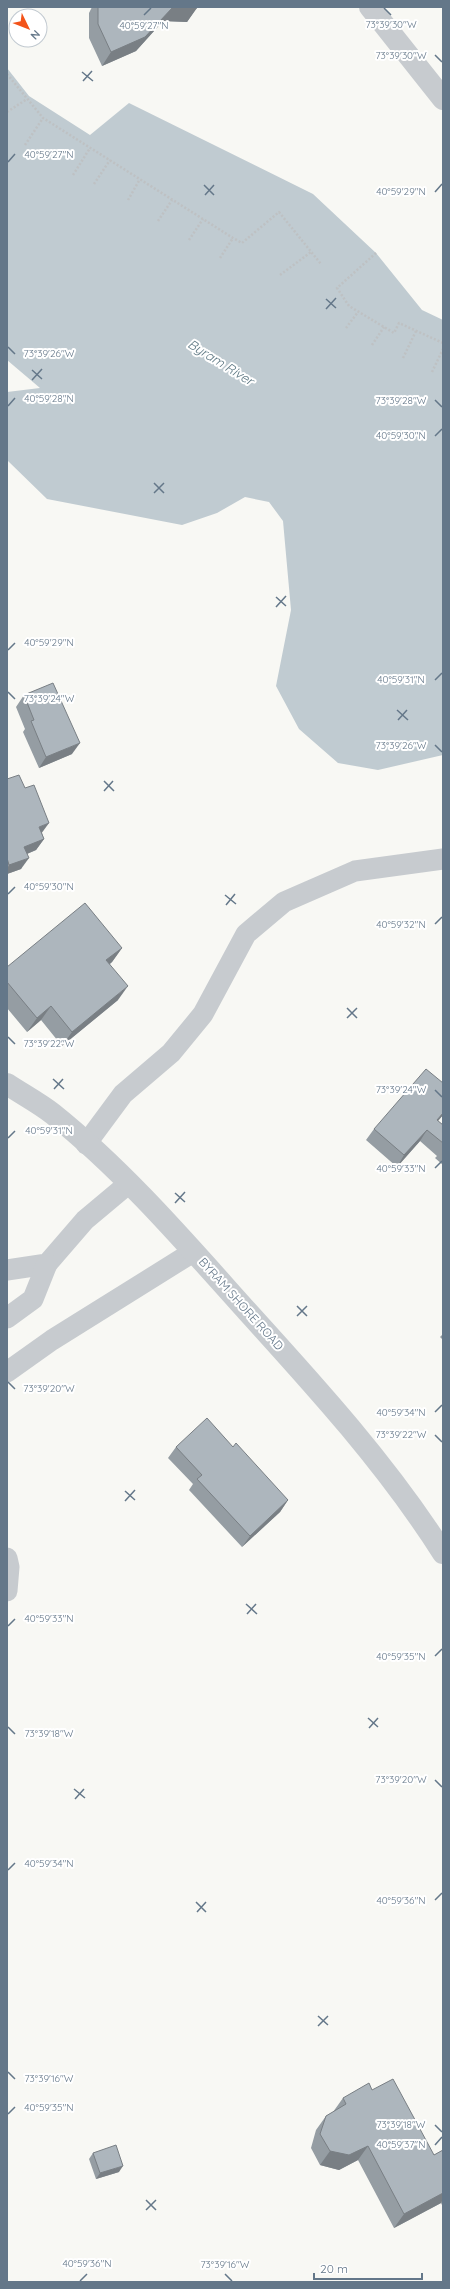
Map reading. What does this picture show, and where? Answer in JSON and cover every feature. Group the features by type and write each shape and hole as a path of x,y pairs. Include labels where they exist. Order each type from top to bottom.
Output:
{"street":[{"path":"370,7 443,99"},
{"name":"BYRAM SHORE ROAD","path":"7,1084 52,1114 86,1144 128,1184 194,1252 317,1388 352,1430 418,1513 443,1553"}],"lane":[{"path":"86,1144 124,1094 171,1052 203,1014 246,934 284,902 355,871 443,859"},
{"path":"7,1318 34,1299 46,1264 85,1220 128,1184"},
{"path":"7,1372 52,1340 194,1252"},
{"path":"7,1270 46,1264"},
{"path":"7,1558 9,1567 7,1591"}],"path":[{"path":"7,74 43,118 233,238 242,243 279,212 321,264"},
{"path":"7,112 27,99"},
{"path":"24,145 43,118"},
{"path":"73,175 90,148"},
{"path":"94,184 110,160"},
{"path":"128,200 140,179"},
{"path":"158,221 173,198"},
{"path":"189,240 203,219"},
{"path":"220,258 233,238"},
{"path":"280,275 312,252"},
{"path":"376,253 337,288 348,306 394,333 399,323 443,343"},
{"path":"346,328 358,312"},
{"path":"372,345 384,327"},
{"path":"403,358 416,331"},
{"path":"432,372 443,350"}],"water":[{"name":"Byram River","path":"7,68 29,96 90,135 129,103 313,194 376,253 422,310 443,320 443,755 378,770 338,763 299,729 276,686 291,610 283,521 269,502 245,497 217,513 182,525 47,499 8,461 7,392 40,388 7,360"}],"building":[{"path":"98,7 173,7 145,37 111,52 98,24"},
{"path":"173,7 197,7 197,8"},
{"path":"53,683 80,743 46,757 31,721 34,720 24,695"},
{"path":"19,775 25,788 34,785 49,823 39,827 44,839 24,847 29,858 9,865 7,858 7,779"},
{"path":"85,903 122,948 106,960 128,986 72,1032 51,1006 37,1018 7,982 7,967"},
{"path":"426,1069 443,1083 443,1113 437,1120 443,1125 443,1143 427,1130 404,1155 374,1129"},
{"path":"207,1418 233,1447 236,1443 288,1500 250,1536 197,1479 202,1475 176,1447"},
{"path":"393,2079 434,2155 443,2150 443,2193 404,2214 368,2146 349,2155 330,2151 320,2134 326,2116 346,2104 343,2098 369,2083 372,2090"},
{"path":"116,2145 123,2166 100,2173 93,2153"}]}
